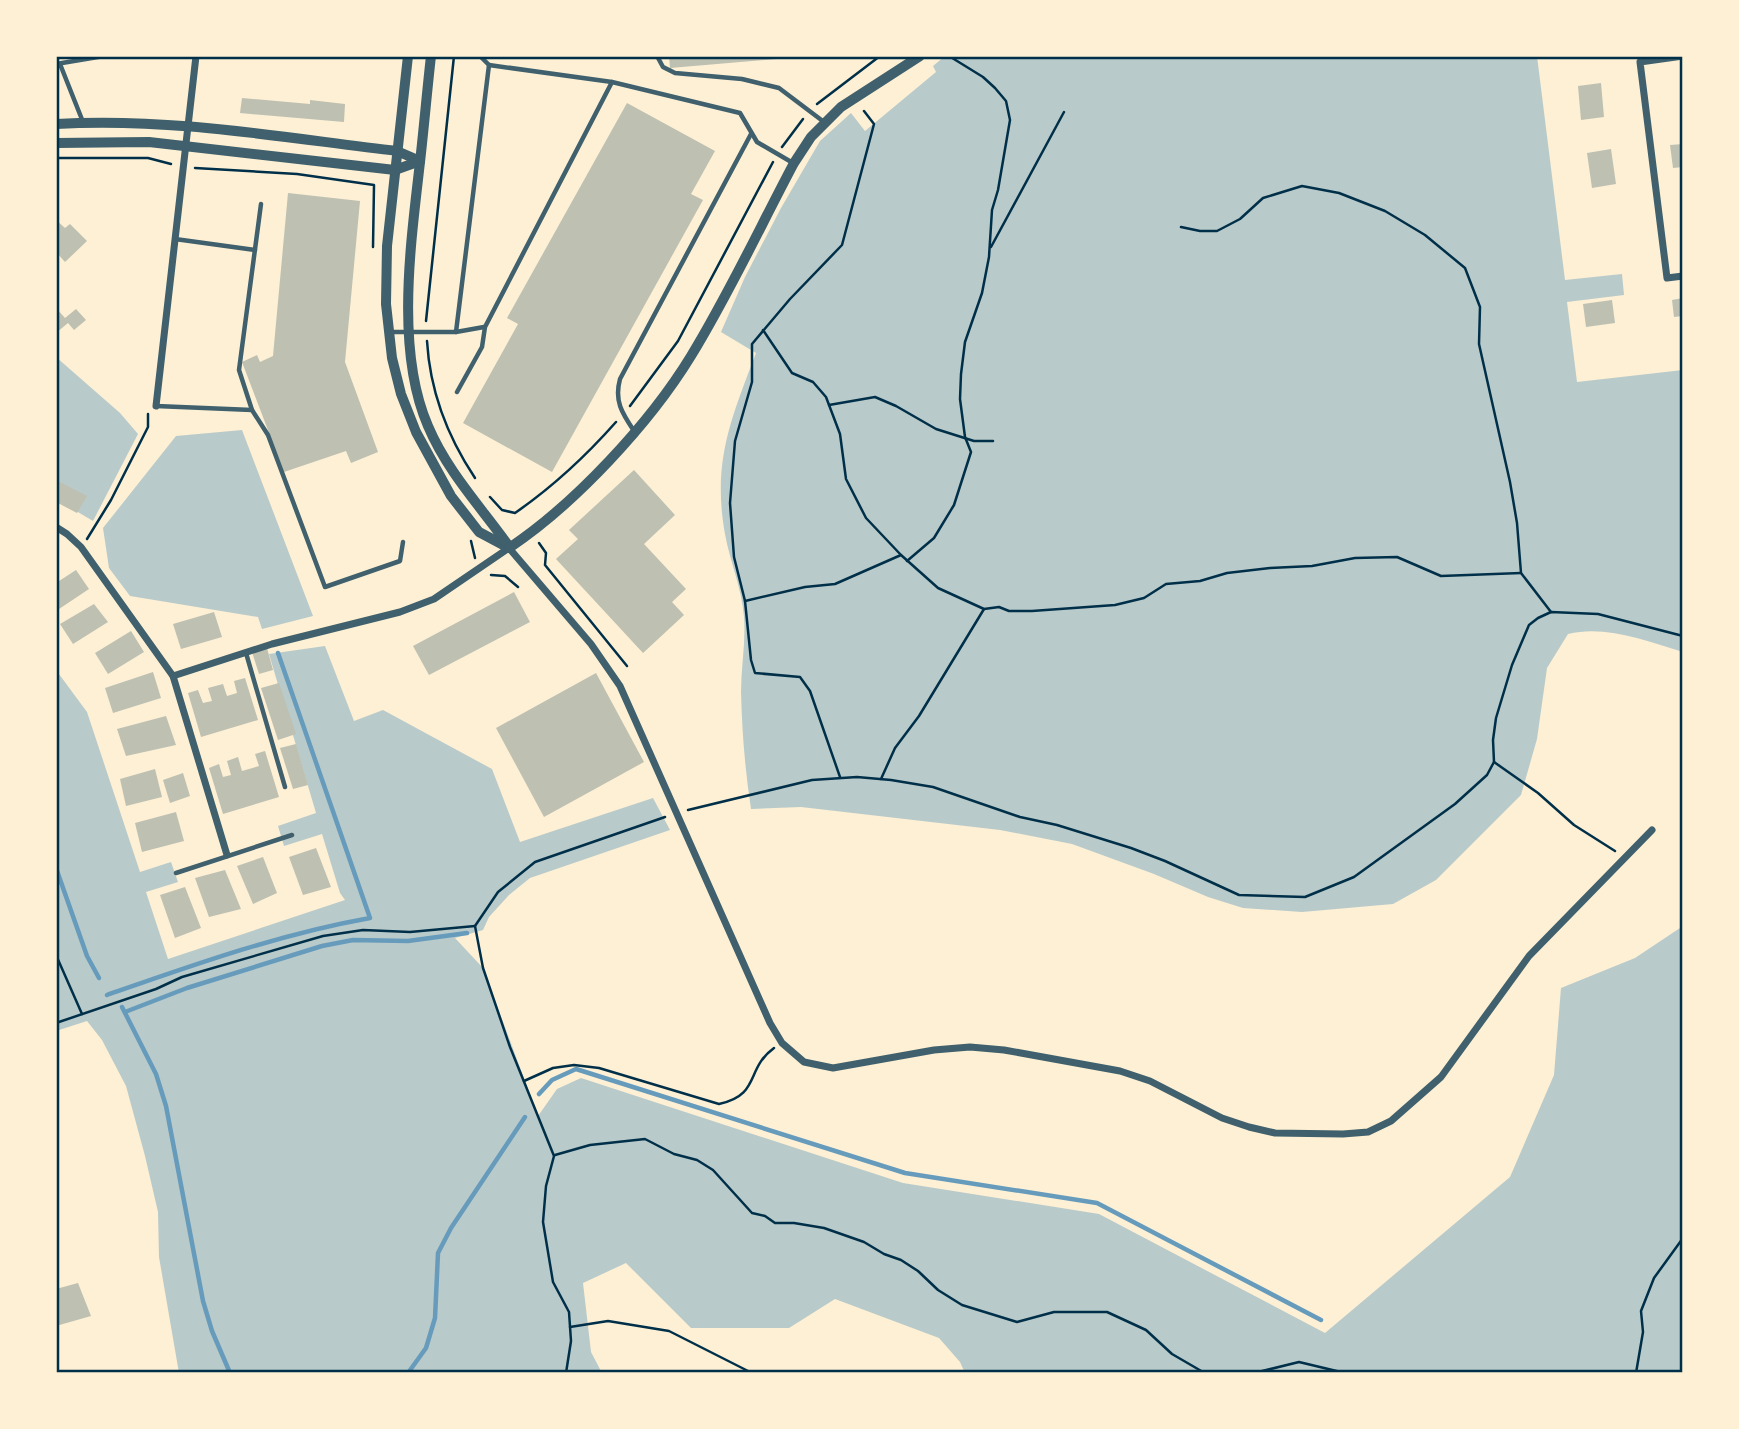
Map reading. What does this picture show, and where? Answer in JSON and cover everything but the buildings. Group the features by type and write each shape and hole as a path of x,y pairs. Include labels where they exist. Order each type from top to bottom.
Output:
{"street":[{"path":"156,405 196,56"},
{"path":"408,56 387,246 388,332 401,394 416,432 438,474 479,532 509,548"},
{"path":"431,56 411,262 409,332 415,388 428,426 449,468 509,548 591,645 620,686 764,1010 782,1042 804,1062 833,1068 946,1049 970,1047 1004,1050 1121,1072 1150,1081 1222,1118 1262,1130 1289,1134 1368,1132 1391,1121 1441,1077 1529,956 1652,830"},
{"path":"173,676 282,641 371,621 434,599 531,533 564,504 635,432 669,389 691,357 794,163 824,122 855,97 920,56"},
{"path":"1683,56 1640,59 1667,278 1683,276"},
{"path":"56,124 83,122 188,126 397,151 420,161"},
{"path":"56,143 135,141 186,145 395,170 420,161"},
{"path":"56,527 81,547 173,676 227,855"}],"lane":[{"path":"83,122 58,64 104,56"},
{"path":"480,56 489,65 612,82 740,113 757,142 794,163"},
{"path":"657,56 667,71 741,79 779,88 824,122"},
{"path":"456,332 489,65"},
{"path":"457,393 482,347 485,327 612,82"},
{"path":"635,432 622,414 618,403 620,379 751,135"},
{"path":"261,204 239,370 252,410 268,435 325,587 400,561 403,542"},
{"path":"175,239 255,250"},
{"path":"388,332 456,332 485,327"},
{"path":"156,405 252,410"},
{"path":"246,653 285,788"},
{"path":"176,873 292,835"}],"path":[{"path":"454,56 425,332 428,363 442,418 478,481"},
{"path":"483,490 502,510 515,513 548,490 586,456 678,341 778,153 809,111 831,91 880,56"},
{"path":"907,561 934,538 954,505 971,452 965,437 960,399 965,342 982,293 992,210 1010,120 1006,102 983,77 948,56"},
{"path":"840,778 810,691 800,677 755,673 751,660 745,601 734,556 730,503 736,441 752,382 751,344 842,245 874,124 864,111"},
{"path":"989,250 1064,112"},
{"path":"56,158 148,158 183,167 297,174 374,185"},
{"path":"1181,227 1217,231 1240,219 1263,198 1302,186 1339,193 1385,211 1425,235 1465,268 1480,307 1479,344 1510,482 1521,573 1551,612"},
{"path":"763,330 792,373 813,382 826,397 840,434 846,480 866,518 907,561 938,588 984,609 999,607 1009,611 1046,611 1115,605 1144,598 1166,584 1200,581 1227,573 1312,566 1355,558 1397,557 1441,576 1521,573"},
{"path":"829,405 875,397 936,429 974,441 993,441"},
{"path":"81,547 111,500 142,439 148,427 148,414"},
{"path":"471,539 473,556"},
{"path":"546,553 545,565 626,666"},
{"path":"745,601 805,587 835,584 901,555"},
{"path":"489,575 505,576 518,587"},
{"path":"881,779 895,748 919,716 984,609"},
{"path":"566,1373 571,1341 569,1312 553,1282 543,1222 546,1186 554,1156 510,1048 482,968 475,926 498,892 535,862 677,812 779,786 840,778 881,779 933,787 1020,817 1057,825 1131,848 1239,895 1305,897 1354,877 1455,804 1487,775 1494,762 1496,718 1512,665 1529,625 1551,612 1598,614 1683,636"},
{"path":"1494,762 1538,793 1574,825 1625,857"},
{"path":"56,1023 182,978 323,936 363,930 410,932 475,926"},
{"path":"56,954 82,1014"},
{"path":"524,1081 553,1068 574,1065 598,1068 719,1104 732,1101 745,1093 758,1063 782,1042"},
{"path":"554,1156 590,1145 645,1139 674,1154 697,1160 713,1170 751,1213 765,1216 775,1223 824,1228 864,1242 901,1260 918,1271 938,1290 962,1305 1017,1322 1054,1312 1107,1312 1146,1330 1172,1354 1203,1372 1221,1373"},
{"path":"1636,1373 1643,1332 1642,1311 1654,1278 1683,1238"},
{"path":"570,1327 608,1321 669,1331 752,1373"},
{"path":"1254,1373 1299,1362 1345,1373"}],"shaded area":[{"path":"945,56 1537,56 1565,280 1622,274 1624,295 1567,302 1577,382 1683,370 1683,652 1611,633 1597,631 1568,634 1547,668 1537,739 1521,795 1436,880 1393,904 1302,912 1243,908 1072,844 1000,830 801,807 751,809 741,707 744,617 725,534 721,485 726,441 756,353 721,332 745,277 820,141 851,113 865,131 936,72 933,66"},
{"path":"56,357 120,413 138,434 93,521 56,499"},
{"path":"242,430 313,616 262,629 258,617 130,596 109,568 103,528 176,436"},
{"path":"325,646 354,721 383,710 492,769 520,842 653,798 670,830 530,878 509,895 489,917 483,930 455,938 483,968 538,1116 557,1089 581,1078 903,1183 1099,1214 1325,1333 1510,1177 1554,1075 1561,988 1635,958 1683,926 1683,1373 965,1373 960,1362 939,1338 835,1299 789,1328 691,1328 626,1263 583,1283 591,1352 602,1373 179,1373 159,1257 158,1212 126,1086 102,1040 87,1021 56,1031 56,670 87,712 140,872 171,862 178,882 146,892 168,959 345,900 340,893 322,834 284,846 278,826 316,813 269,654"}],"waterway":[{"path":"107,995 270,941 370,918 278,653"},
{"path":"56,868 87,956 99,978"},
{"path":"125,1012 187,988 322,946 353,940 408,941 467,933"},
{"path":"122,1007 156,1074 166,1106 203,1301 212,1331 230,1373"},
{"path":"539,1094 552,1080 576,1069 905,1173 1097,1203 1321,1320"},
{"path":"408,1373 426,1348 435,1318 438,1253 451,1228 525,1117"}]}
